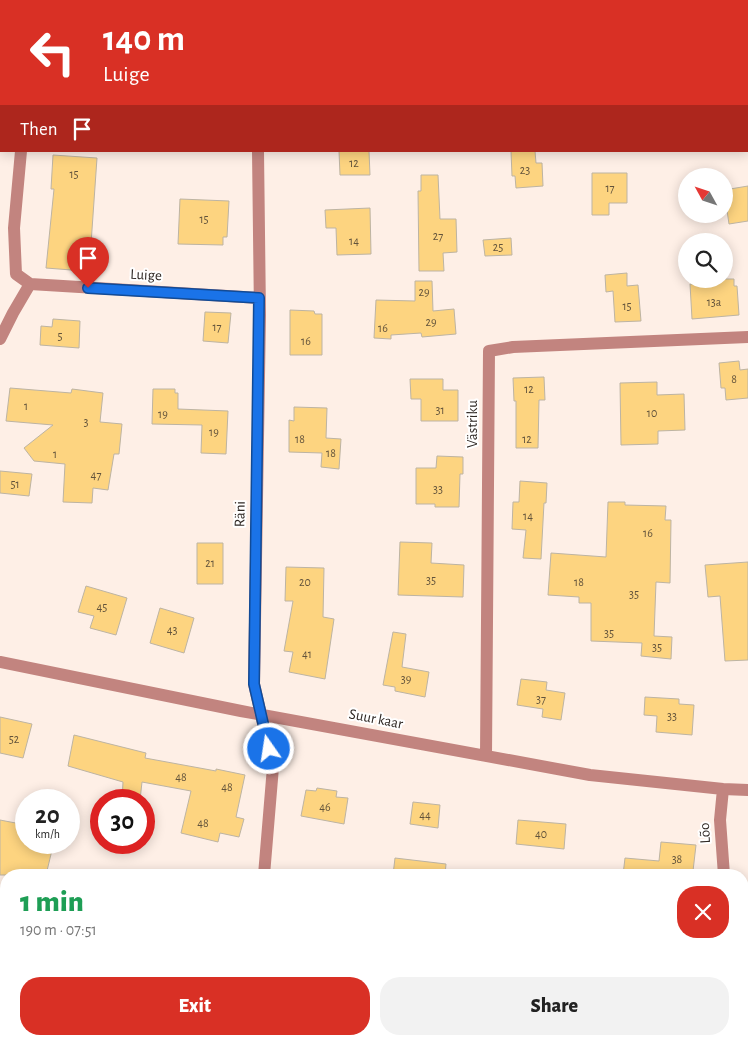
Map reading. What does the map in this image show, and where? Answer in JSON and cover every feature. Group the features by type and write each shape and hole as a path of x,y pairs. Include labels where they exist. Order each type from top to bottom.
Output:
{"street":[{"path":"0,339 30,284 16,274 14,228 21,152"},
{"name":"Räni","path":"258,152 259,298 254,684 273,767 264,869"},
{"name":"Luige","path":"30,284 259,298"},
{"name":"Västriku","path":"486,756 489,352 513,347 748,337"},
{"name":"Suur kaar","path":"0,662 261,714 590,775 748,790"},
{"name":"Lõo","path":"723,789 720,820 724,869"}],"building":[{"path":"339,152 369,152 370,175 340,175"},
{"path":"511,152 535,152 536,163 542,163 543,186 516,188 515,176 512,176"},
{"path":"53,155 97,158 91,244 86,243 84,271 46,268 54,189 51,189"},
{"path":"592,173 627,173 627,203 609,203 609,215 592,215"},
{"path":"421,175 438,175 440,219 456,219 457,252 443,253 444,271 419,271 418,191 421,191"},
{"path":"748,186 748,221 729,224 733,223 733,188"},
{"path":"180,199 229,201 227,237 223,237 223,245 178,244"},
{"path":"370,208 371,254 337,255 336,228 326,228 325,210"},
{"path":"511,238 512,255 485,256 483,240"},
{"path":"627,273 627,286 638,285 641,321 615,322 613,291 606,292 605,275"},
{"path":"734,279 734,286 737,286 739,315 692,319 690,288 733,288"},
{"path":"415,281 432,281 433,311 454,309 456,334 422,337 421,333 391,335 391,339 374,338 376,300 415,301"},
{"path":"290,310 314,311 315,314 322,314 322,355 290,355"},
{"path":"205,312 231,313 228,343 203,341"},
{"path":"53,319 80,321 79,348 40,345 41,326 52,327"},
{"path":"739,361 740,370 748,369 748,398 726,400 725,388 721,388 719,363"},
{"path":"544,377 545,400 539,400 538,448 516,448 516,401 514,401 513,378"},
{"path":"410,379 443,379 443,390 458,390 458,421 421,421 421,399 411,399"},
{"path":"657,382 657,395 684,394 685,430 658,431 658,444 621,445 620,383"},
{"path":"10,388 71,393 72,389 103,393 100,422 122,424 119,454 114,454 108,490 93,488 92,503 63,502 65,464 34,461 24,448 53,425 6,421"},
{"path":"153,389 175,389 175,393 178,393 178,409 228,411 226,454 201,453 202,425 152,424"},
{"path":"294,407 327,408 326,438 341,439 339,469 321,467 322,453 289,452 289,420 294,421"},
{"path":"437,456 463,457 463,474 460,474 459,507 435,507 435,504 416,504 416,468 436,468"},
{"path":"0,471 32,474 29,496 0,493"},
{"path":"520,481 547,483 541,559 523,558 526,530 512,529 513,502 519,502"},
{"path":"608,502 625,502 625,505 666,506 665,520 671,520 670,583 656,582 654,636 672,637 671,659 641,656 642,643 591,641 591,603 579,603 579,597 548,595 551,553 606,557"},
{"path":"400,542 432,543 431,563 464,565 463,597 398,595"},
{"path":"197,543 223,543 223,584 197,584"},
{"path":"748,562 748,660 725,661 720,596 708,597 705,565"},
{"path":"286,567 324,568 323,617 334,619 325,679 289,672 293,652 284,651 293,601 285,601"},
{"path":"86,586 127,598 116,635 90,628 94,616 78,612"},
{"path":"160,608 194,618 184,653 150,643"},
{"path":"393,632 406,634 402,667 429,672 425,697 395,691 395,687 383,685"},
{"path":"521,679 547,682 546,690 565,693 561,720 542,717 543,709 517,705"},
{"path":"645,697 679,699 679,704 694,705 692,735 656,732 657,716 644,715"},
{"path":"0,717 32,724 23,758 0,753"},
{"path":"74,735 146,753 145,758 245,775 236,817 244,819 239,837 220,833 218,842 181,833 191,791 142,782 141,789 123,789 123,782 68,766"},
{"path":"317,788 337,791 336,797 348,798 344,824 301,816 306,790 316,791"},
{"path":"413,802 440,805 438,828 410,824"},
{"path":"0,820 15,823 15,854 51,854 47,869 0,869"},
{"path":"518,820 566,824 564,849 516,844"},
{"path":"661,842 696,845 693,869 624,869 625,858 659,861"},
{"path":"395,858 446,864 446,869 394,869"}],"route":[{"path":"88,288 259,298 254,684 269,749"}]}
